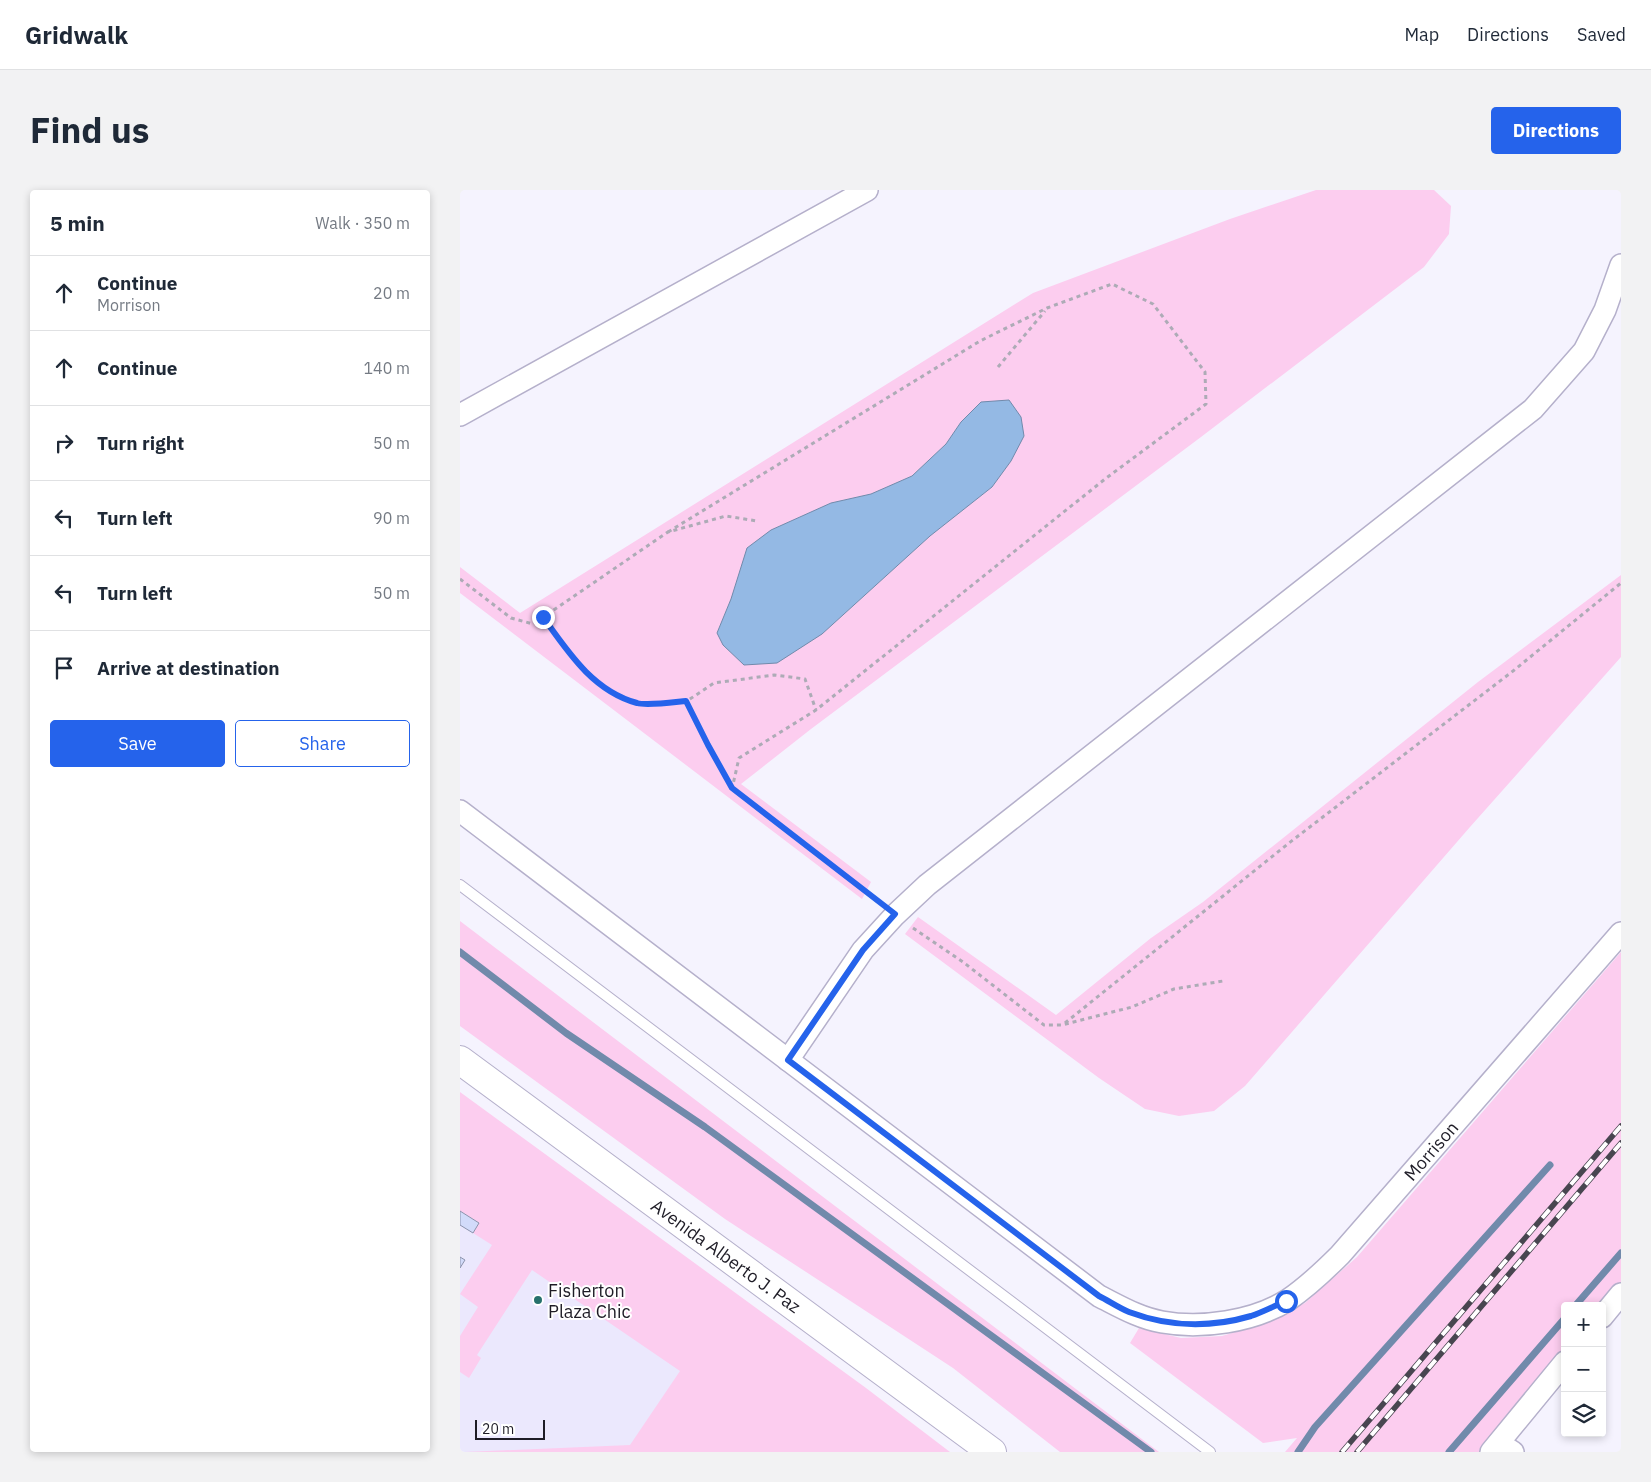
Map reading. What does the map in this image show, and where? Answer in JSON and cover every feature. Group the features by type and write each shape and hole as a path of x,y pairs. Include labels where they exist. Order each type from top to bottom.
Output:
{"main road":[{"name":"Avenida Alberto J. Paz","path":"460,1060 992,1452"}],"street":[{"path":"460,415 867,190"},
{"path":"788,1060 863,950 895,914 927,885 1533,409 1584,351 1606,310 1621,265"},
{"name":"Morrison","path":"460,811 1099,1296 1128,1311 1161,1322 1194,1325 1225,1322 1252,1316 1286,1301 1314,1280 1346,1248 1621,933"},
{"path":"1606,1312 1621,1294"},
{"path":"1501,1449 1561,1367"}],"lane":[{"path":"460,885 1210,1452"}],"path":[{"path":"460,579 511,618 532,624 668,532 980,341 1047,308 1112,284 1153,304 1205,372 1206,404 1105,479 816,710 739,758 732,788"},
{"path":"998,367 1047,308"},
{"path":"668,532 726,516 757,521"},
{"path":"1062,1025 1289,843 1513,671 1621,584"},
{"path":"543,617 571,656 603,688 638,704 686,701 714,683 774,675 805,679 816,710"},
{"path":"686,701 732,788 895,914 963,962 1044,1025 1062,1025 1132,1007 1174,989 1223,981"}],"shaded area":[{"path":"1316,190 1434,190 1451,206 1449,234 1424,267 1201,437 811,729 741,784 871,882 862,899 460,593 460,567 520,613 1033,293 1230,219","holes":["961,422 1011,461 992,487 930,536 822,634 717,633 731,599 771,530 831,503 871,494 912,476 946,444"]},
{"path":"1621,575 1621,657 1470,827 1245,1086 1214,1111 1179,1116 1145,1109 1099,1078 905,934 918,917 1056,1015 1151,938 1203,902 1478,682"},
{"path":"460,921 1159,1452 1060,1452 953,1368 725,1219 460,1026"},
{"path":"1621,952 1621,1294 1606,1303 1561,1302 1561,1367 1491,1452 1285,1452 1297,1438 1263,1443 1130,1343 1139,1328 1181,1338 1222,1336 1262,1324 1305,1303 1357,1257"},
{"path":"460,1092 866,1388 950,1452 464,1452 630,1445 680,1371 532,1270 477,1355 481,1358 469,1378 460,1372 460,1336 478,1307 460,1294 492,1245 473,1233 479,1223 460,1211"},
{"name":"Fisherton Plaza Chic","path":"460,1181 830,1452 460,1452"}],"water":[{"path":"1009,400 1021,417 1024,436 1011,461 992,487 930,536 822,634 777,663 744,665 723,645 717,633 731,599 747,548 771,530 831,503 871,494 912,476 946,444 961,422 981,402"}],"building":[{"path":"460,1211 479,1223 473,1233 460,1225"},
{"path":"460,1257 465,1260 460,1268"}],"waterway":[{"path":"460,952 566,1033 705,1127 1151,1452"},
{"path":"1298,1452 1315,1427 1550,1165"},
{"path":"1578,1302 1621,1253"},
{"path":"1449,1452 1561,1323"}],"railway":[{"path":"1342,1452 1621,1126"},
{"path":"1357,1452 1621,1143"}],"place":[{"name":"Fisherton Plaza Chic","path":"538,1300"}],"route":[{"path":"543,617 571,656 603,688 638,704 686,701 732,788 895,914 863,950 788,1060 1099,1296 1128,1311 1161,1322 1194,1325 1225,1322 1252,1316 1286,1301"}]}
